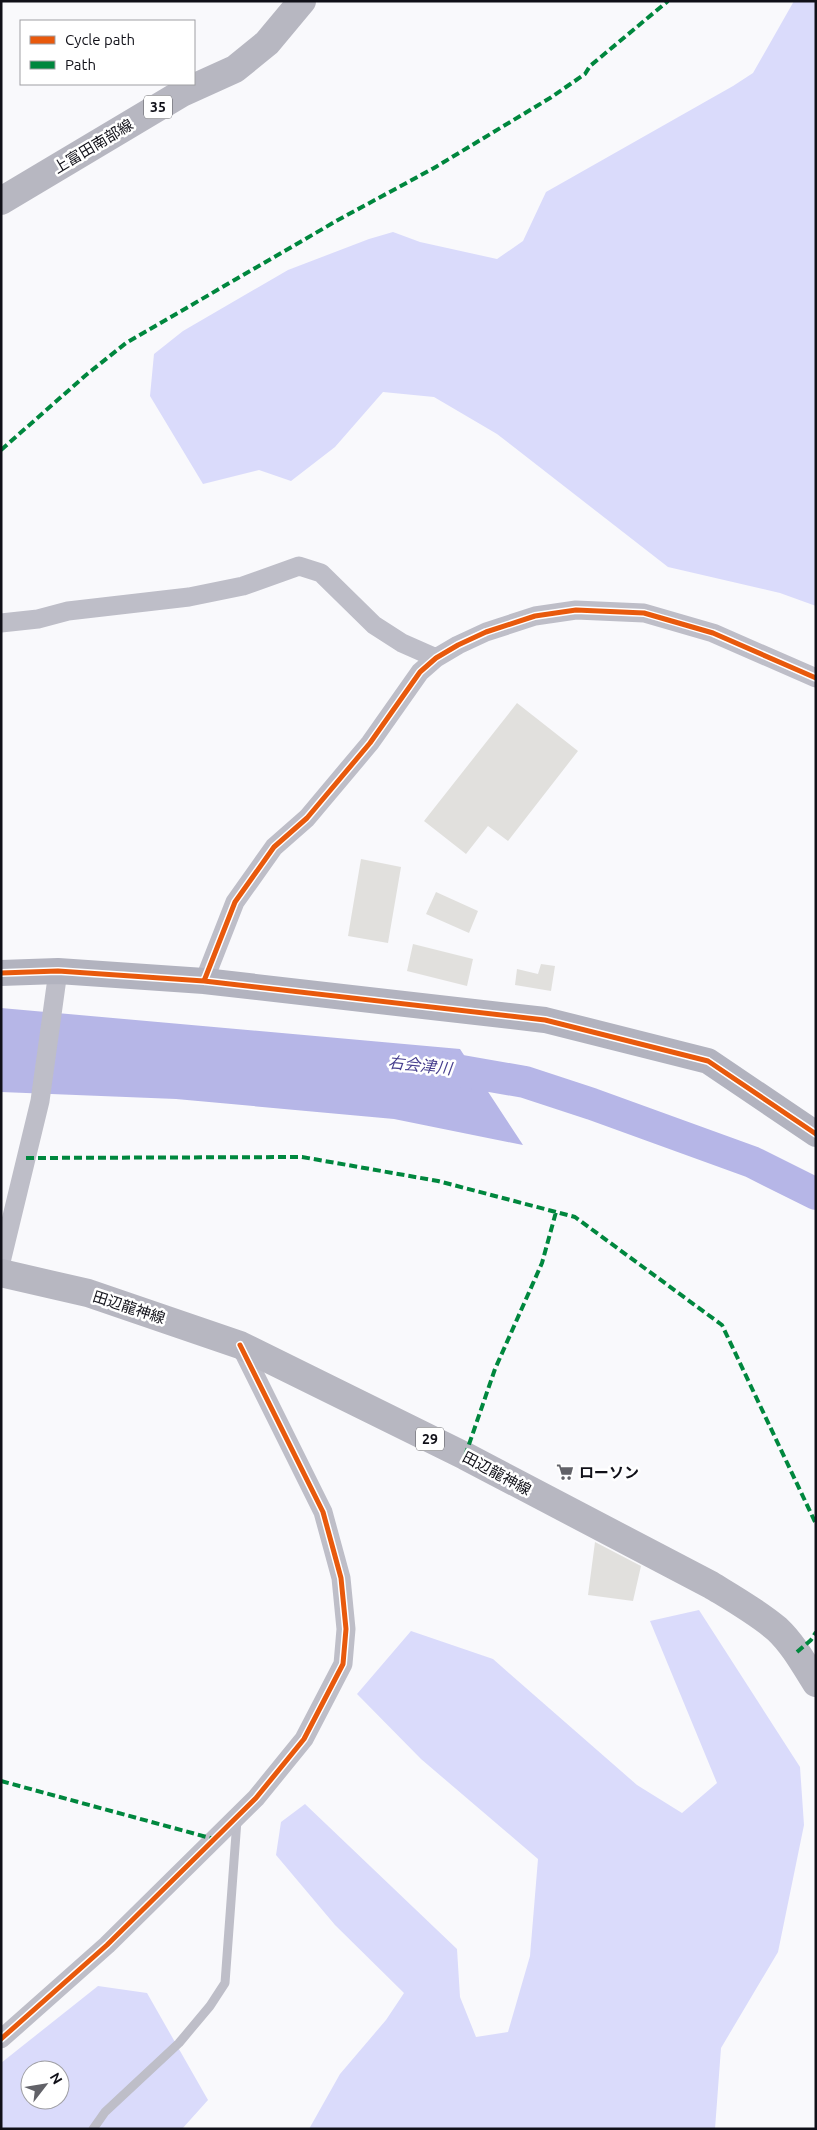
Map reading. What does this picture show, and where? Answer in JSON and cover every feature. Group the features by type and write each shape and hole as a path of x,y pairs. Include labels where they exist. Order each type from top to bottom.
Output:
{"main road":[{"name":"上富田南部線","path":"1,201 182,93 235,69 267,43 302,1"},
{"name":"田辺龍神線","path":"1,1273 88,1294 240,1345 465,1456 712,1586 748,1608 778,1629 797,1652 816,1683"}],"street":[{"path":"1,623 38,620 68,611 189,597 243,586 299,566 321,573 374,625 402,643 436,658"},
{"path":"204,981 235,902 274,847 308,818 370,743 420,672 436,658 458,645 486,632 535,616 576,610 644,613 713,633 816,678"},
{"path":"1,1262 40,1101 58,971"},
{"path":"1,973 58,971 204,981 489,1012 545,1020 708,1061 816,1134"},
{"path":"1,2039 107,1945 238,1817 304,1739 343,1664 346,1629 341,1578 323,1512 240,1345"}],"lane":[{"path":"93,2129 105,2112 179,2043 210,2006 225,1984 238,1817"}],"shaded area":[{"path":"794,1 816,1 816,606 780,593 668,567 497,434 434,397 383,392 335,447 291,481 259,470 203,484 150,396 154,354 183,331 288,270 369,239 393,232 420,242 497,259 523,241 546,192 753,73"},
{"path":"699,1610 800,1767 804,1825 778,1952 721,2048 715,2129 309,2129 340,2074 386,2020 404,1993 335,1925 276,1855 281,1822 305,1804 457,1949 460,1997 476,2037 508,2032 530,1956 538,1859 421,1759 357,1694 411,1631 493,1659 637,1785 682,1813 717,1783 650,1621"},
{"path":"98,1986 147,1993 208,2100 182,2129 1,2129 1,2063"}],"water":[{"path":"1,1008 460,1049 523,1145 394,1119 176,1099 1,1092"}],"building":[{"path":"517,703 578,751 508,841 488,826 466,854 424,821"},
{"path":"361,859 401,867 388,943 348,936"},
{"path":"436,892 478,911 469,933 426,914"},
{"path":"413,944 473,959 467,986 407,971"},
{"path":"541,964 555,966 551,991 515,985 517,969 538,974"},
{"path":"595,1542 641,1566 633,1601 588,1595"}],"waterway":[{"name":"右会津川","path":"433,1066 525,1082 592,1104 752,1162 816,1194"}],"marked path":[{"path":"1,450 86,375 126,343 338,220 434,168 550,98 585,74 590,66 668,1"},
{"path":"26,1158 302,1157 438,1181 575,1217 722,1325 816,1524"},
{"path":"465,1456 495,1369 542,1263 556,1212"},
{"path":"797,1652 811,1640 816,1632"},
{"path":"1,1781 214,1839"}],"cycle path":[{"path":"204,981 235,902 274,847 307,818 370,743 420,672 436,658 458,645 486,632 535,616 576,610 644,613 713,633 816,678"},
{"path":"1,973 58,971 204,981 545,1020 708,1061 816,1134"},
{"path":"1,2039 107,1945 256,1798 304,1739 343,1664 346,1629 341,1578 323,1512 240,1345"}],"place":[{"name":"ローソン","path":"565,1472"}]}
